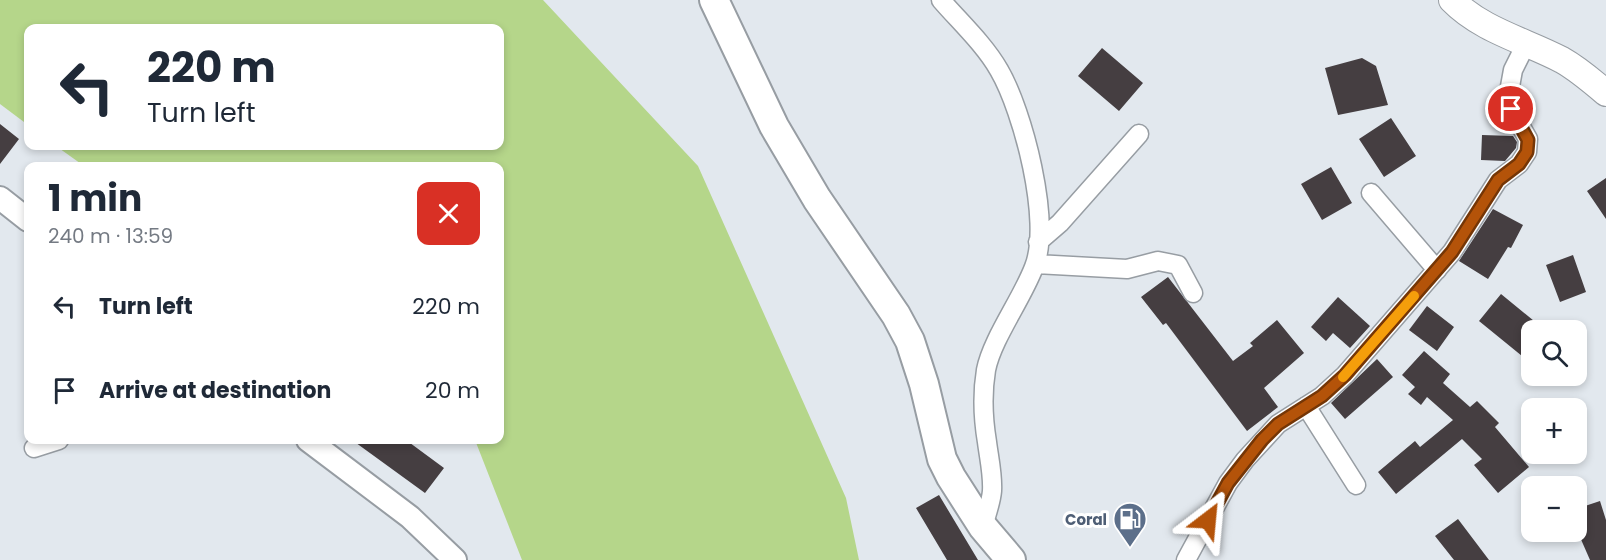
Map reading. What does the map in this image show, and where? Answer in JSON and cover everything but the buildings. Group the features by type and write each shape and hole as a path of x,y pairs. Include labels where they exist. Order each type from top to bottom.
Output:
{"main road":[{"path":"714,0 774,126 817,199 896,315 910,341 922,375 942,459 955,485 983,527 1011,560"},
{"path":"1452,0 1485,24 1562,60 1589,77 1606,93"}],"street":[{"path":"940,0 999,70 1008,90 1034,177 1038,203 1036,264 993,349 986,368 983,402 992,494 983,527"},
{"path":"1186,560 1228,483 1245,460 1278,424 1322,396 1345,375 1452,252 1498,180 1519,164 1527,152 1528,140 1511,109 1509,92 1514,70 1526,44"},
{"path":"1038,242 1060,223 1139,134"},
{"path":"1371,193 1437,270"},
{"path":"0,198 24,217"},
{"path":"1036,264 1127,269 1158,261 1178,265 1193,293"},
{"path":"1306,406 1356,485"},
{"path":"34,448 46,444"},
{"path":"313,444 402,510 455,560"}],"green space":[{"path":"0,0 543,0 698,166 846,498 859,560 522,560 477,444 504,444 504,162 78,162 62,150 504,150 504,24 24,24 24,122 0,104"}],"slow traffic":[{"path":"1343,377 1414,296"}],"place":[{"name":"Coral","path":"1130,548"}],"route":[{"path":"1208,520 1228,483 1262,440 1278,424 1322,396 1345,375 1452,252 1498,180 1519,164 1527,152 1528,140 1511,109"}]}
